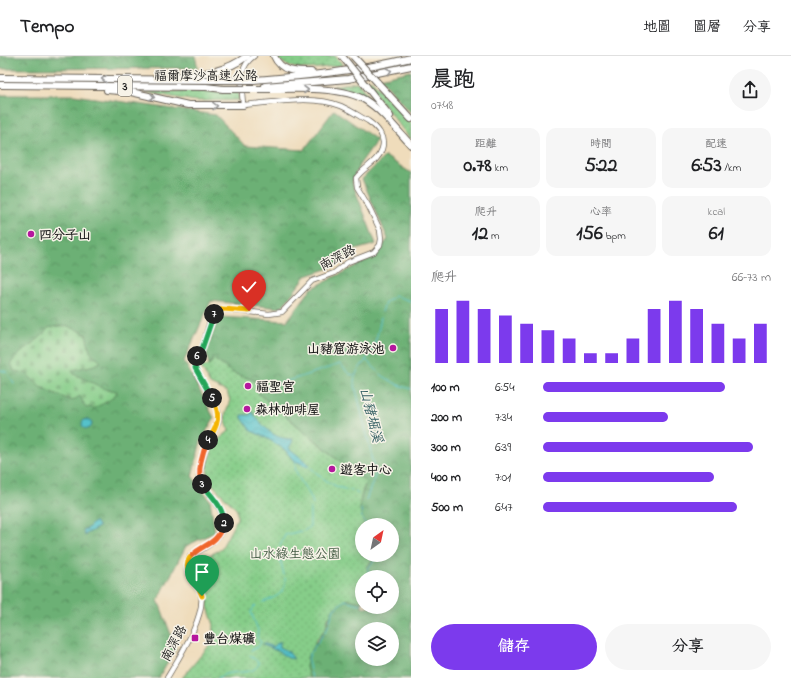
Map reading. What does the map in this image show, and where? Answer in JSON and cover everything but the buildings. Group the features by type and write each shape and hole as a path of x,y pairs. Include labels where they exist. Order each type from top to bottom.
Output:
{"highway":[{"path":"274,56 280,65 291,71 333,72"},
{"path":"342,56 411,145"},
{"path":"353,56 411,119"},
{"path":"143,80 214,73 250,57"},
{"name":"福爾摩沙高速公路","path":"0,85 206,87 223,89 333,72 357,70 411,58"},
{"name":"福爾摩沙高速公路","path":"0,78 216,80 253,85 348,79 411,66"},
{"path":"253,85 330,90 353,94 373,105 411,145"},
{"path":"44,86 131,92 188,105 243,105"}],"main road":[{"path":"243,105 242,71 250,57 259,56"},
{"name":"南深路","path":"166,678 193,634 200,608 201,591 188,572 190,557 213,542 221,532 224,523 221,507 199,479 205,448 218,423 219,416 216,404 195,368 196,358 201,352 212,315 223,309 270,314 282,312 312,281 334,273 348,262 374,252 380,245 381,239 380,230 369,207 356,187 356,178 360,172 376,159 381,152 383,143 377,128 351,111 325,102 306,101 243,105"}],"green space":[{"path":"0,56 195,56 198,68 0,69"},
{"path":"276,56 335,56 343,65 307,69 298,68 289,66"},
{"path":"411,71 411,113 380,78"},
{"path":"371,80 411,123 411,140 366,82"},
{"path":"357,82 373,101 348,90 333,86"},
{"path":"144,92 238,92 239,100 196,101"},
{"path":"0,95 74,95 216,115 245,146 304,150 334,110 377,140 359,165 352,182 376,244 355,250 330,268 306,276 281,308 211,301 184,361 214,418 201,441 192,476 210,500 215,532 186,546 158,600 176,648 159,678 0,678"},
{"path":"385,156 411,173 411,678 309,678 306,667 308,655 326,628 333,609 347,599 355,601 355,614 399,614 399,570 368,570 372,562 399,562 399,518 362,518 360,503 366,482 259,394 260,382 233,373 214,359 209,365 206,352 219,317 287,321 311,289 375,256 388,239 362,179"},
{"path":"68,326 86,334 90,352 101,362 72,371 74,374 105,389 117,391 110,400 94,409 90,407 86,408 80,396 72,401 40,387 26,373 14,371 11,363 40,338 48,328"},
{"name":"山水綠生態公園","path":"214,359 233,373 260,382 259,394 366,482 360,503 362,518 355,518 355,562 371,562 367,567 367,570 355,570 355,605 328,618 326,628 316,640 309,678 182,678 213,641 214,625 208,607 207,584 192,565 221,549 237,519 237,510 209,481 207,465 214,444 229,431 225,416 230,400 227,392 210,384 201,367 209,365"}],"water":[{"path":"251,411 268,431 279,437 292,439 293,441 289,448 310,465 308,467 293,460 284,449 263,436 251,431 242,418 242,415 250,415"},
{"path":"85,419 89,419 91,420 91,428 85,429 82,426 82,422"},
{"path":"95,521 99,527 85,536 83,532 84,529 87,529"},
{"path":"280,641 280,647 288,651 294,659 288,658 263,645 263,643 273,647"}],"waterway":[{"name":"山豬堀溪","path":"382,312 385,303 395,296 411,301"},
{"name":"山豬堀溪","path":"366,500 376,473 354,381 358,370 370,354 377,336 381,317"},
{"path":"366,360 383,376 398,385 411,389"},
{"path":"260,390 340,364 349,374 354,375"},
{"path":"0,370 7,372 14,384"},
{"name":"山豬堀溪","path":"296,461 296,472 309,493 313,504"},
{"name":"山豬堀溪","path":"311,468 335,486 352,490"},
{"name":"山豬堀溪","path":"304,531 310,526 310,508"},
{"path":"361,509 362,518"},
{"name":"山豬堀溪","path":"280,546 285,535 301,531"},
{"name":"山豬堀溪","path":"280,550 279,554 284,575"},
{"path":"368,570 373,562"},
{"name":"山豬堀溪","path":"263,602 272,599 283,591 285,587 285,578"},
{"path":"312,678 308,661 310,653 327,629 334,609 345,600 355,603"},
{"name":"山豬堀溪","path":"251,650 258,647 261,642 257,638 258,630 251,612 258,603"},
{"name":"山豬堀溪","path":"218,678 229,673 247,671 256,668 259,663 250,655"}],"place":[{"name":"四分子山","path":"31,234"},
{"name":"山豬窟游泳池","path":"393,348"},
{"name":"福聖宮","path":"248,386"},
{"name":"森林咖啡屋","path":"247,409"},
{"name":"遊客中心","path":"332,469"},
{"name":"豐台煤礦","path":"195,638"}],"route":[{"path":"202,596 201,591 188,572 190,557 195,552 216,539 221,532 224,523 221,507 199,479 207,441 218,423 219,416 216,404 198,376 195,368 195,362 196,358 201,352 212,315 223,309 249,311"}]}
